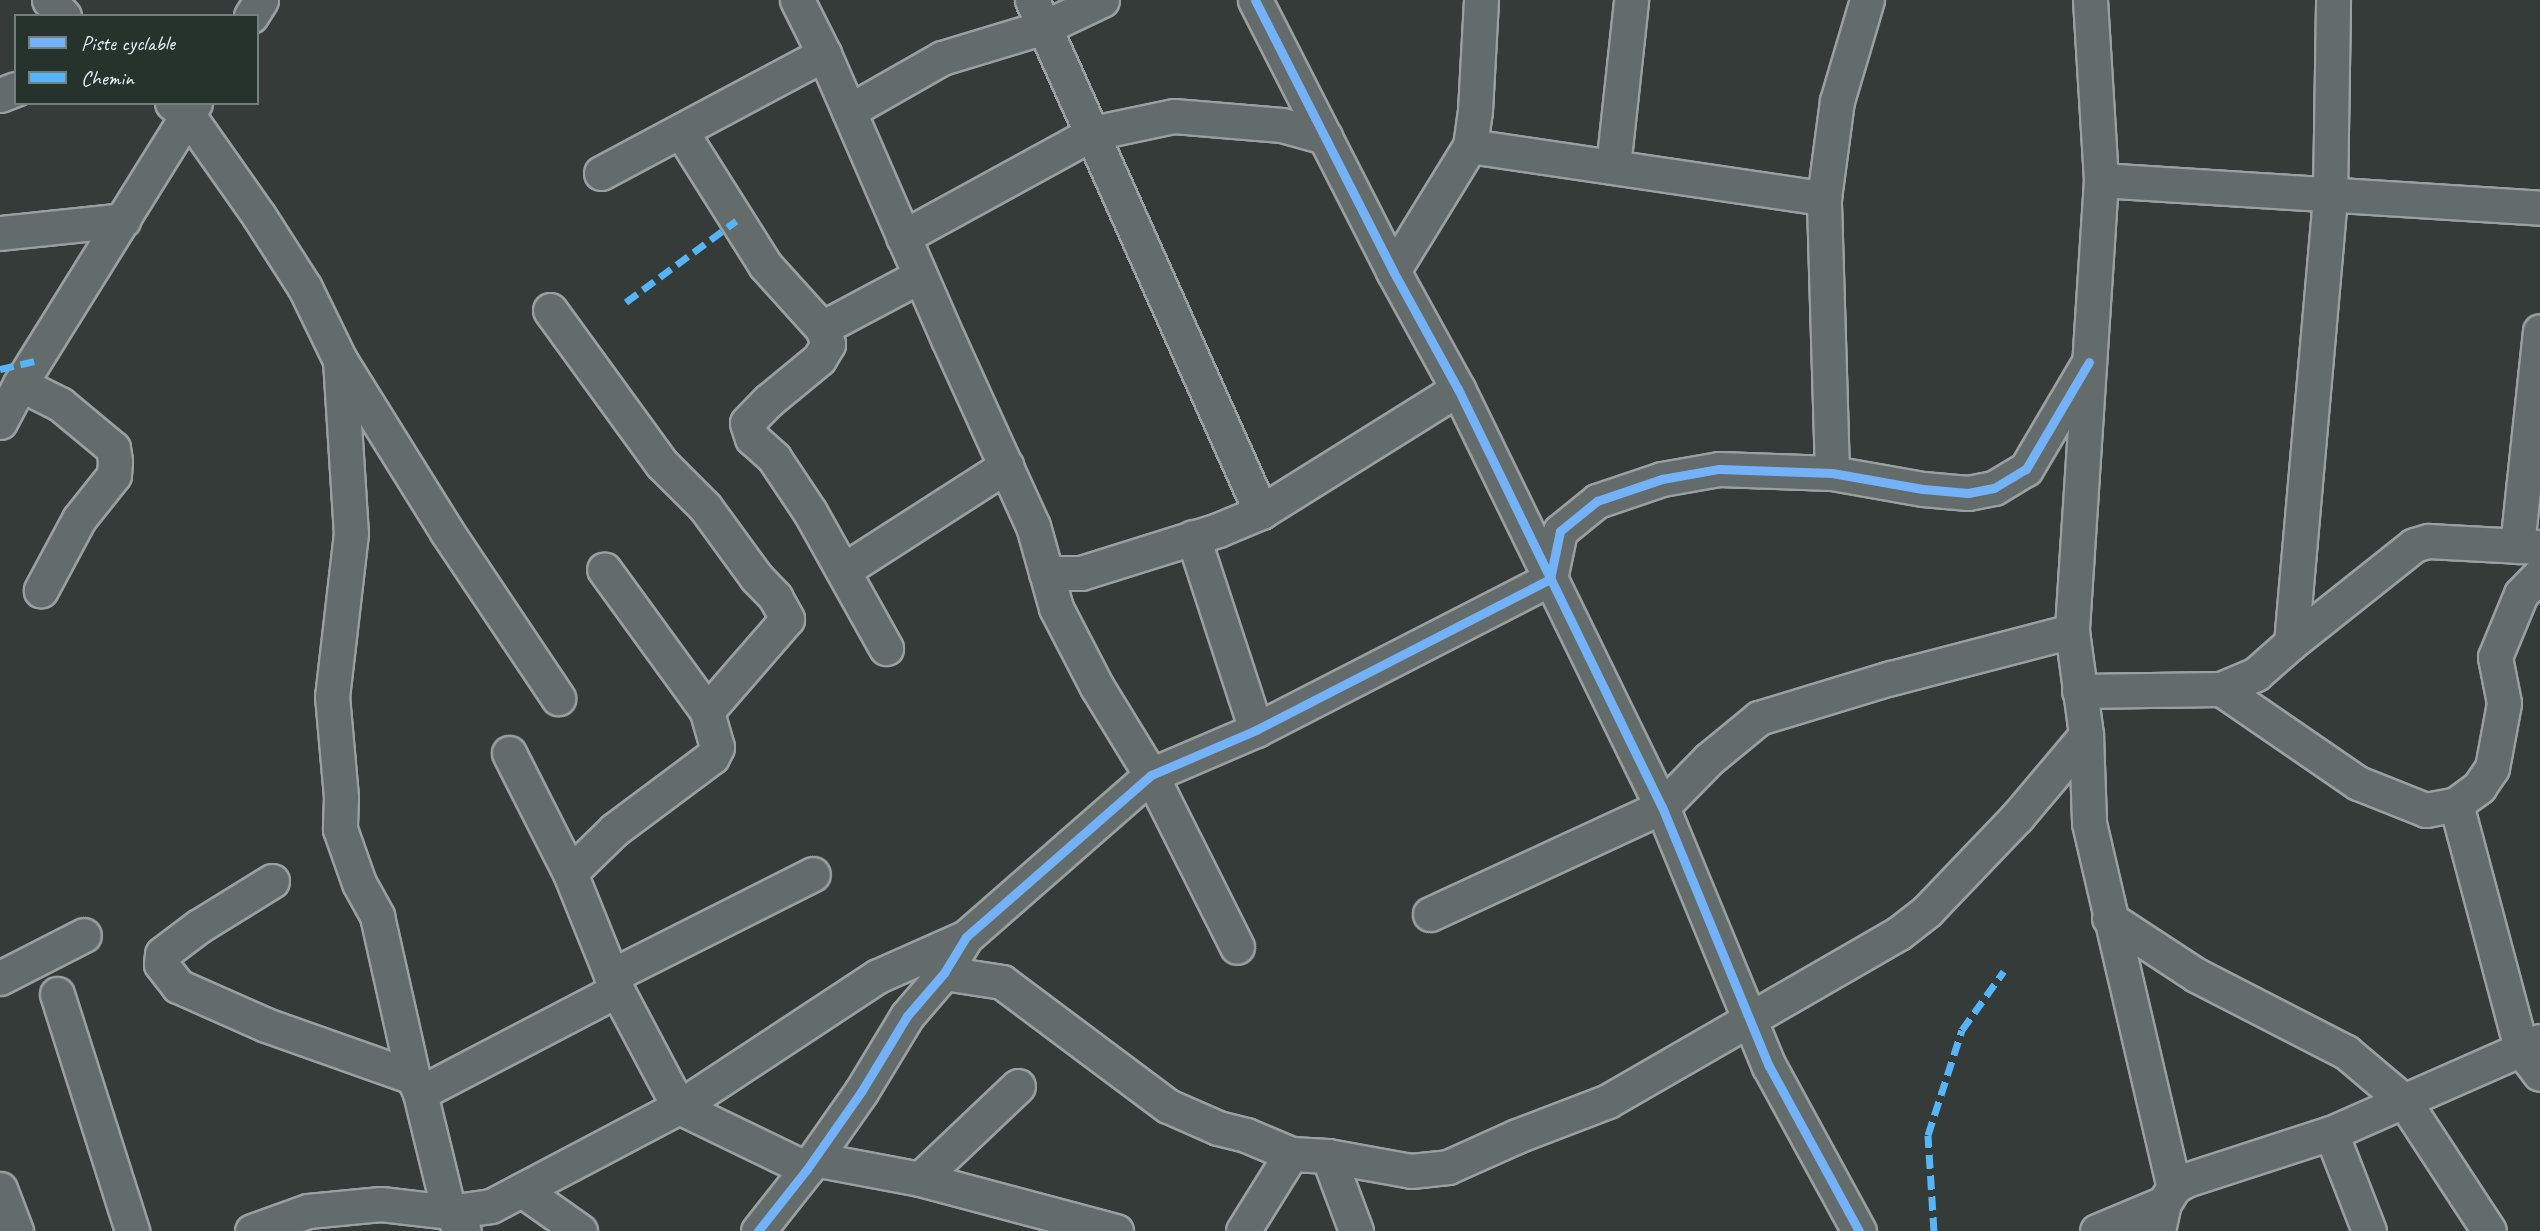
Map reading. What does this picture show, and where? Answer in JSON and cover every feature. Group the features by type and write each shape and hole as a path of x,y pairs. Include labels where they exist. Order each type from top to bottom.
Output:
{"street":[{"path":"49,0 62,14"},
{"path":"797,0 824,54 920,276 1033,526 1056,608 1151,775 1237,947"},
{"path":"849,111 942,58 1039,13 1102,0"},
{"path":"1255,0 1393,271 1458,389 1662,807 1769,1066 1859,1231"},
{"path":"1393,271 1470,146 1475,111 1481,0"},
{"path":"1613,167 1631,0"},
{"path":"1832,473 1824,198 1837,101 1867,0"},
{"path":"2090,0 2101,180 2072,631 2086,735 2089,823 2165,1207"},
{"path":"2291,643 2330,195 2333,0"},
{"path":"1039,13 1261,512"},
{"path":"601,173 824,54"},
{"path":"0,422 20,384 123,219 185,107 305,288 340,360 453,542 558,698"},
{"path":"903,237 1093,134 1174,116 1282,125 1325,138"},
{"path":"682,132 765,265 822,328 828,344 819,359 768,401 747,423 752,438 775,458 796,490 844,570 886,648"},
{"path":"1470,146 1824,198"},
{"path":"2101,180 2540,208"},
{"path":"0,233 123,219"},
{"path":"822,328 920,276"},
{"path":"550,310 662,464 705,507 756,577 775,597 788,620 708,711"},
{"path":"2079,691 2221,689 2256,674 2414,545 2428,541 2528,546 2540,331"},
{"path":"340,360 351,533 331,696 341,797 340,829 359,883 377,916 417,1085 456,1221"},
{"path":"1550,579 1560,531 1597,501 1662,480 1719,470 1832,473 1923,489 1968,493 1994,488 2026,469 2089,362"},
{"path":"20,384 60,404 113,448 115,461 114,475 79,519 41,590"},
{"path":"1046,573 1081,573 1261,512 1458,389"},
{"path":"844,570 1006,466"},
{"path":"1193,537 1256,730"},
{"path":"570,873 614,830 712,757 717,747 708,711 604,569"},
{"path":"2221,689 2358,783 2426,810 2455,804 2479,787 2492,768 2504,703 2495,657 2521,594 2540,574"},
{"path":"252,1231 309,1211 382,1204 456,1221 491,1206 679,1107 878,976 966,937 1151,775 1256,730 1550,579"},
{"path":"1430,914 1662,807 1709,759 1759,718 1891,678 2072,631"},
{"path":"944,973 1002,982 1168,1106 1292,1154 1328,1156 1411,1171 1448,1167 1517,1136 1608,1101 1899,933 1928,910 2018,817 2086,735"},
{"path":"509,753 570,873 614,983 679,1107 811,1164 920,1179 1116,1231"},
{"path":"2097,1231 2165,1207 2196,1176 2331,1133 2404,1101 2534,1055 2455,804"},
{"path":"272,881 199,926 162,954 161,964 178,986 266,1025 417,1085 614,983 813,874"},
{"path":"2109,918 2196,975 2346,1052 2404,1101 2489,1231"},
{"path":"0,978 84,935"},
{"path":"758,1231 811,1164 907,1016 944,973 966,937"},
{"path":"57,994 132,1231"},
{"path":"920,1179 1018,1086"},
{"path":"2331,1133 2369,1231"},
{"path":"1243,1231 1292,1154"},
{"path":"1328,1156 1353,1230"},
{"path":"0,1189 16,1231"},
{"path":"522,1190 580,1231"}],"marked path":[{"path":"626,302 736,221"},
{"path":"0,369 34,361"},
{"path":"1934,1231 1928,1135 1962,1030 2004,971"}],"cycle path":[{"path":"1255,0 1393,271 1458,389 1662,807 1769,1066 1859,1231"},
{"path":"758,1231 807,1169 861,1092 907,1016 944,973 966,937 1151,775 1256,730 1550,579 1560,531 1597,501 1662,479 1719,469 1832,473 1923,489 1968,493 1994,488 2026,469 2089,362"}]}
